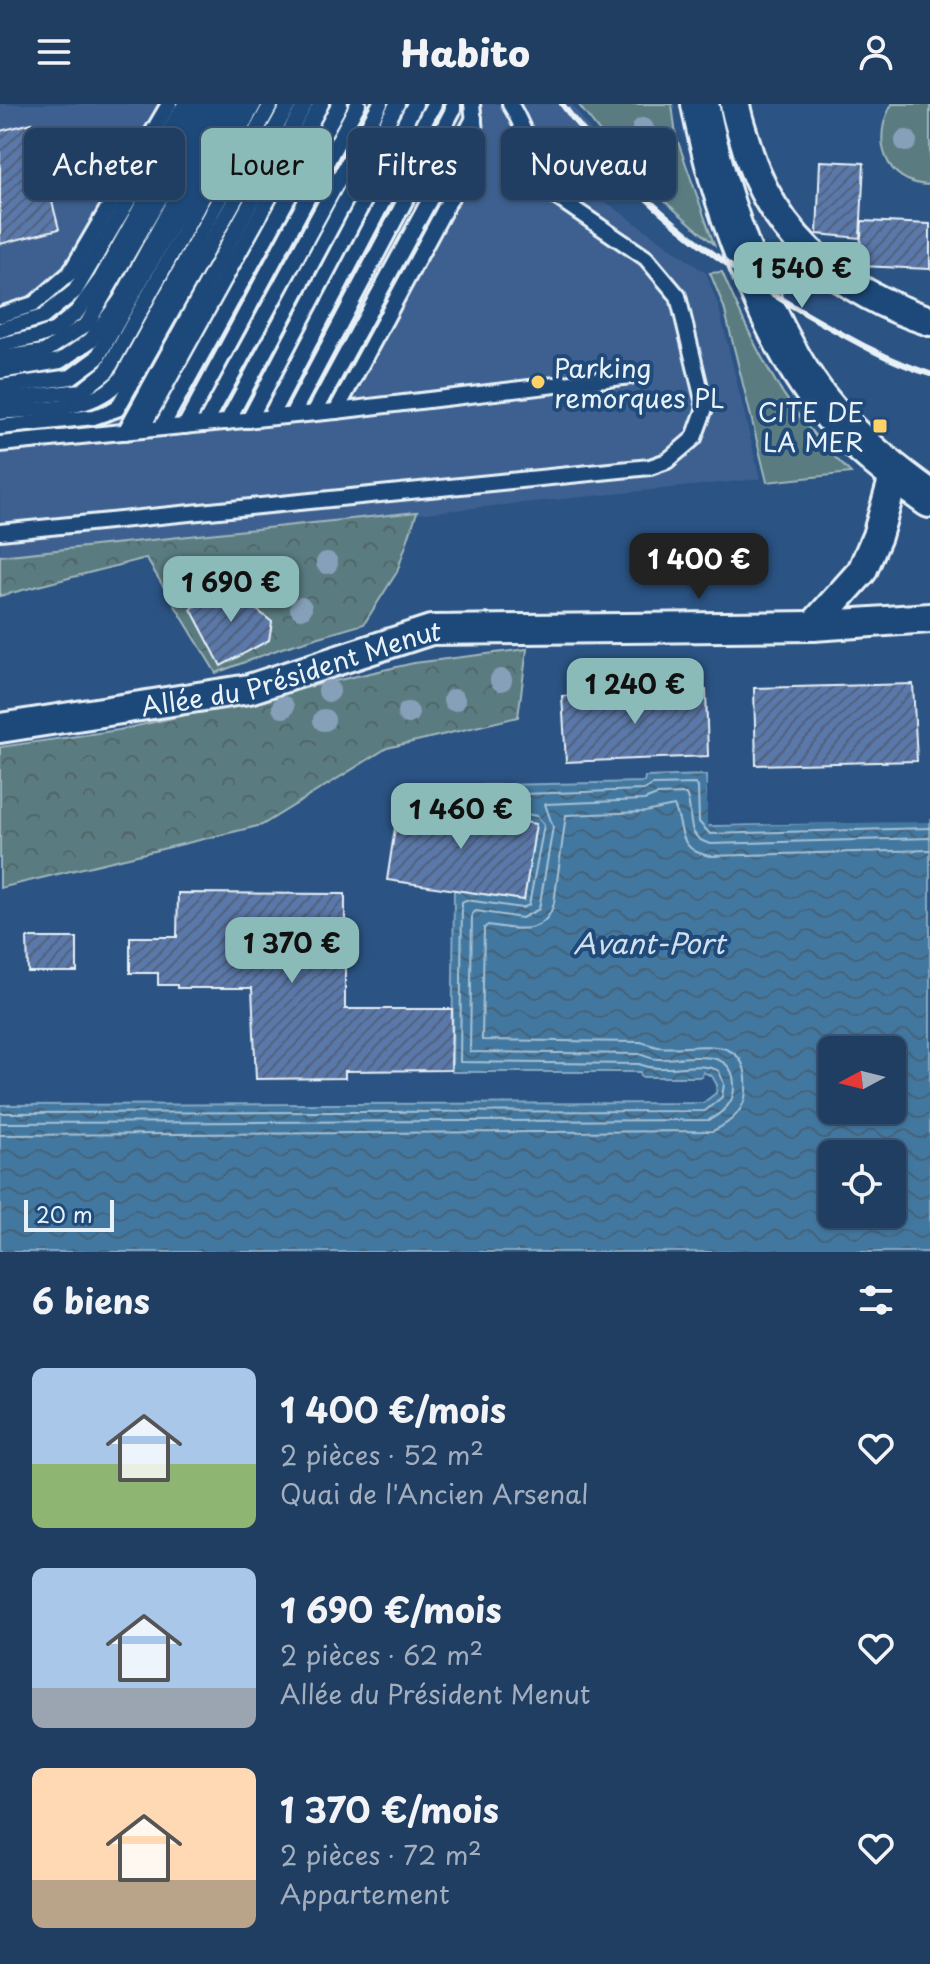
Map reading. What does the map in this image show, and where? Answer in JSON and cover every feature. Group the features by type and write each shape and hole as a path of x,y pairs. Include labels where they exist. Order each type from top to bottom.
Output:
{"street":[{"path":"700,104 729,208 794,360 829,411 895,473 930,499"},
{"path":"735,104 752,163 771,205 797,243 832,275 878,300 930,321"},
{"path":"813,626 862,571 877,536 895,473"},
{"name":"Allée du Président Menut","path":"0,728 249,689 431,630 813,626 930,618"}],"lane":[{"path":"0,315 34,304 70,273 169,104"},
{"path":"0,330 43,317 75,291 185,104"},
{"path":"0,345 45,334 77,312 101,279 199,104"},
{"path":"0,358 44,352 87,324 214,104"},
{"path":"0,371 60,361 91,340 120,301 227,104"},
{"path":"0,387 71,377 97,358 240,104"},
{"path":"0,400 82,391 107,371 254,104"},
{"path":"0,412 79,404 96,401 110,393 121,379 271,104"},
{"path":"0,427 94,417 117,409 289,104"},
{"path":"125,432 305,104"},
{"path":"141,430 321,104"},
{"path":"161,428 340,104"},
{"path":"185,426 358,104"},
{"path":"205,424 380,104"},
{"path":"227,422 397,104"},
{"path":"249,420 415,104"},
{"path":"270,417 434,104"},
{"path":"0,532 650,467 680,451 694,438 705,408 678,296 646,258 558,198 547,186 522,123 510,104"},
{"path":"292,415 453,107"},
{"path":"314,413 473,111"},
{"path":"336,411 477,149 473,111"},
{"path":"0,444 336,411 631,376"}],"shaded area":[{"path":"0,104 572,104 589,128 501,128 501,200 603,200 706,273 719,308 760,479 0,556"}],"green space":[{"path":"578,104 672,104 675,128 597,128"},
{"path":"892,104 930,104 930,185 914,183 902,177 886,157 883,131"},
{"path":"676,136 714,244 663,200 676,200"},
{"path":"722,272 761,356 790,404 807,427 851,473 767,482 724,307 710,273"},
{"path":"417,512 397,572 364,624 282,648 216,673 146,558 0,596 0,556"},
{"path":"527,649 518,717 387,748 262,825 0,888 0,747 119,730 414,663"}],"water":[{"name":"Avant-Port","path":"706,775 710,826 930,820 930,1252 0,1252 0,1105 703,1103 716,1093 717,1085 712,1076 703,1072 702,1077 641,1077 640,1072 452,1072 454,890 524,900 536,824 455,811 456,786 644,782 645,777"}],"pier":[{"path":"707,774 714,822 930,816 930,822 707,825"}],"building":[{"path":"32,123 33,128 24,128 24,200 52,200 59,229 0,244 0,131"},
{"path":"820,161 864,163 860,238 817,234"},
{"path":"862,221 930,224 930,269 859,266"},
{"path":"230,581 236,593 272,622 269,640 221,666 191,609"},
{"path":"913,684 917,761 756,765 754,688"},
{"path":"706,690 708,756 566,762 562,696"},
{"path":"399,802 536,824 524,900 387,880"},
{"path":"178,893 345,894 345,1009 452,1009 451,1070 345,1071 345,1078 256,1079 252,988 177,988 177,985 158,985 158,973 130,973 130,937 177,937"},
{"path":"27,938 77,938 77,972 28,972"}],"railway":[{"path":"562,104 617,169 709,251 829,327 885,356 930,374"}],"place":[{"name":"Parking remorques PL","path":"538,382"},
{"name":"CITE DE LA MER","path":"880,426"}]}
